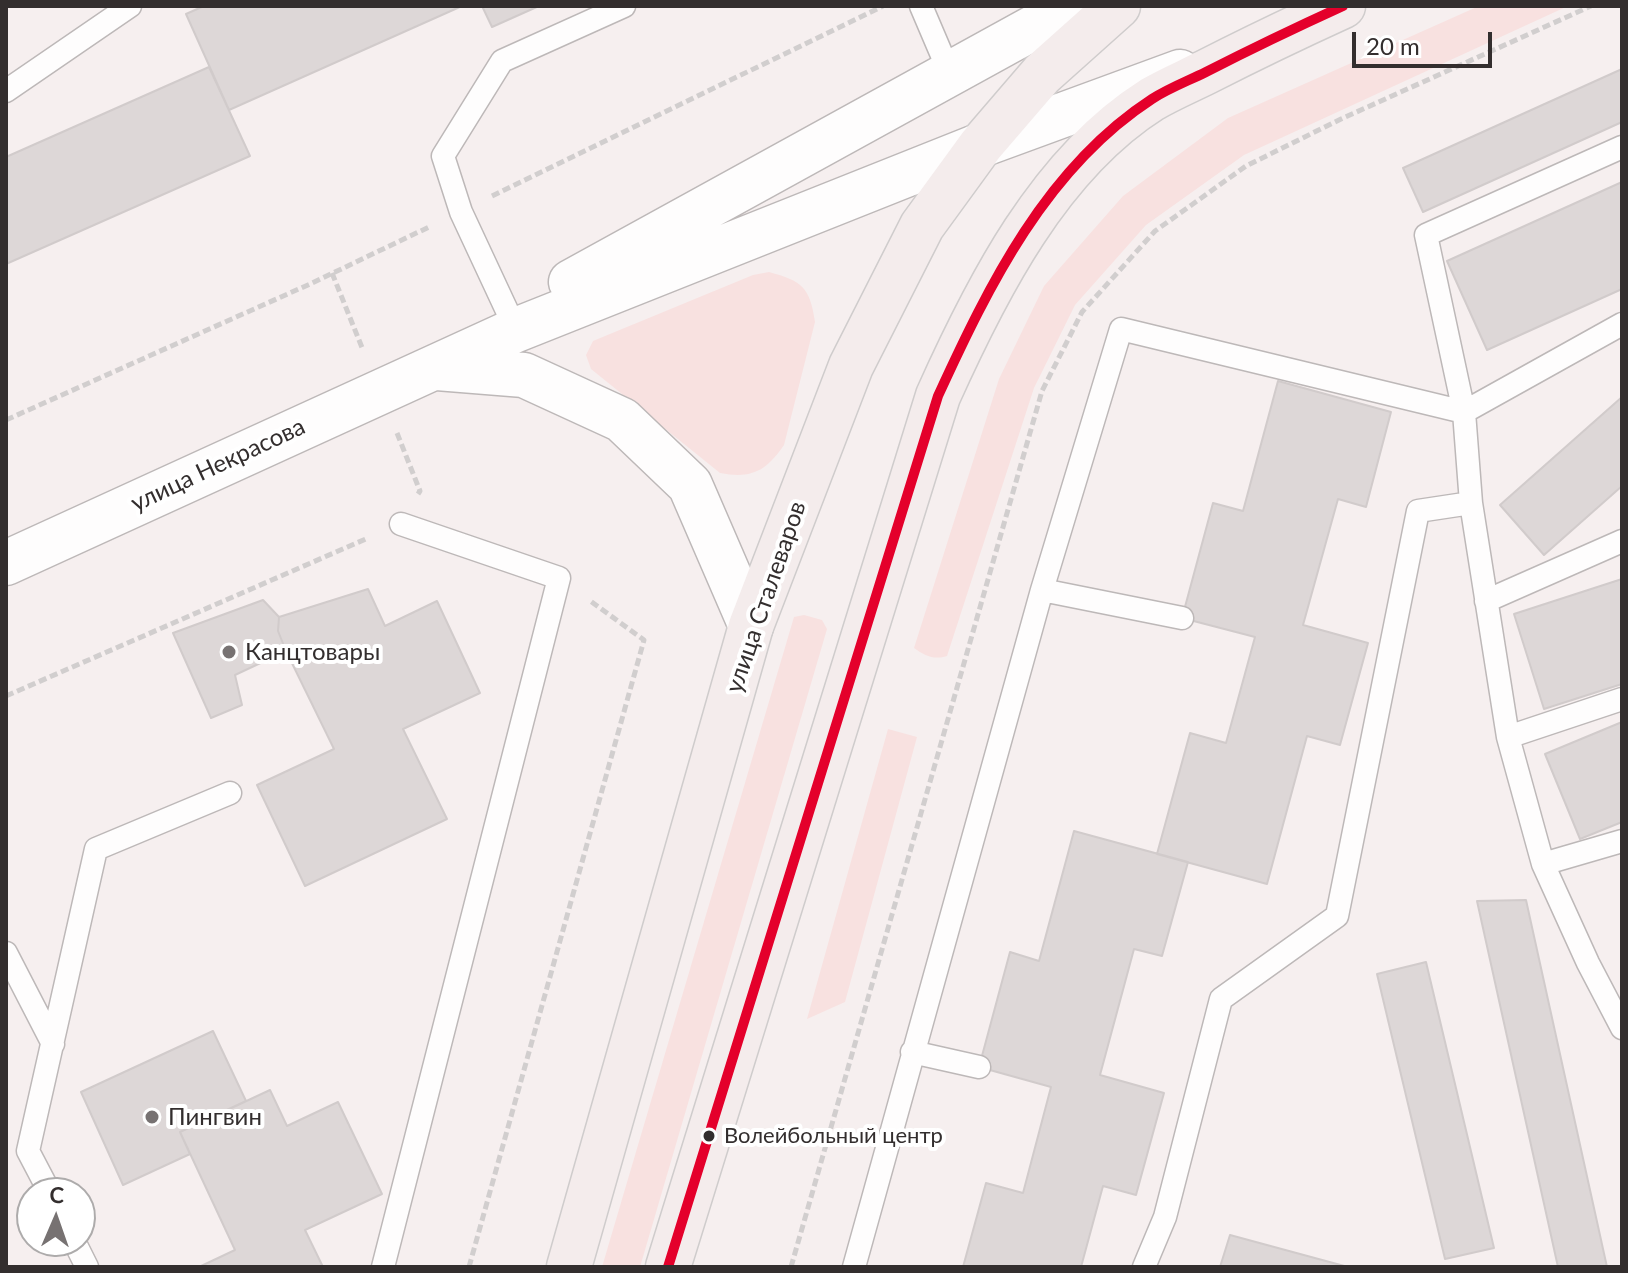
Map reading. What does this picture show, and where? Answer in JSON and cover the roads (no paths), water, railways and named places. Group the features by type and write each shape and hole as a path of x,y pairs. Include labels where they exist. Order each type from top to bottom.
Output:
{"main road":[{"name":"улица Сталеваров","path":"569,1267 751,626 851,366 922,226 981,145 1042,74 1118,6"},
{"path":"668,1267 938,396 970,324 1043,205 1095,144 1151,99 1343,6"}],"street":[{"path":"513,323 1073,6"},
{"path":"513,323 1274,37"},
{"name":"улица Некрасова","path":"6,563 430,367 513,323"},
{"path":"430,367 524,375 622,420 690,485 751,626"}],"lane":[{"path":"6,91 130,6"},
{"path":"513,323 461,212 443,156 502,61 624,6"},
{"path":"921,6 950,74"},
{"path":"1622,147 1426,235 1464,412 1471,503 1508,737 1543,864 1588,963 1622,1028"},
{"path":"854,1267 1042,590 1121,329 1464,412 1622,324"},
{"path":"1144,1267 1165,1217 1221,999 1337,916 1418,511 1471,503"},
{"path":"383,1267 559,578 401,524"},
{"path":"1486,601 1622,541"},
{"path":"1042,590 1182,618"},
{"path":"1508,737 1622,699"},
{"path":"42,1177 28,1151 96,849 230,793"},
{"path":"1543,864 1622,841"},
{"path":"6,953 53,1044"},
{"path":"912,1052 979,1067"}],"place":[{"name":"Канцтовары","path":"229,652"},
{"name":"Пингвин","path":"152,1117"},
{"name":"Волейбольный центр","path":"709,1136"}]}
